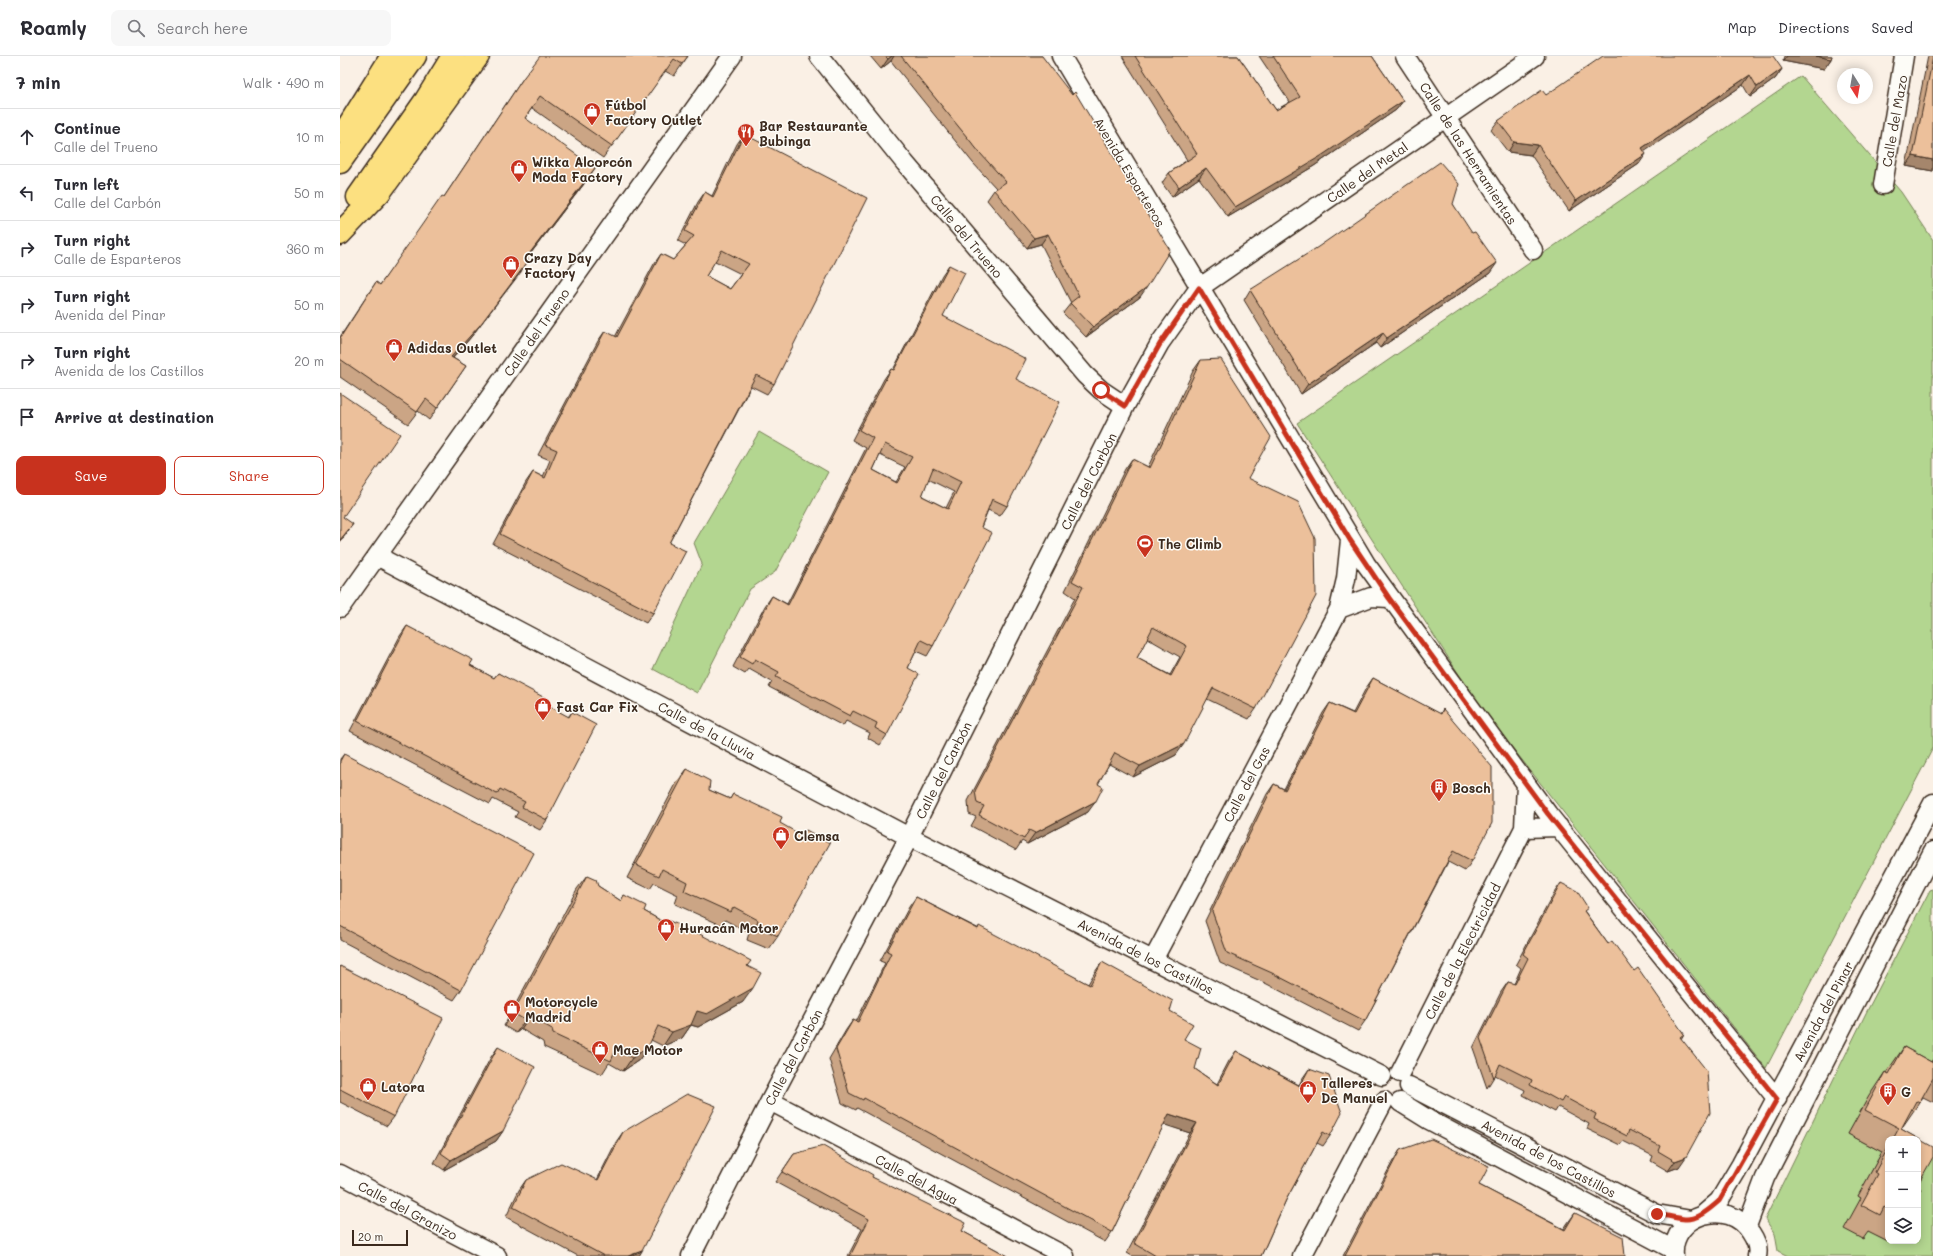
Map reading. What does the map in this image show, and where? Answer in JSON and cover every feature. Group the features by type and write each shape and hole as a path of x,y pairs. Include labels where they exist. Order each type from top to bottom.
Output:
{"highway":[{"path":"340,140 392,56"},
{"path":"340,162 415,56"},
{"path":"340,223 426,100 453,56"},
{"path":"340,234 379,192 478,56"}],"street":[{"name":"Calle del Trueno","path":"340,608 732,56"},
{"name":"Calle del Trueno","path":"819,56 905,163 1085,375 1101,390 1125,406"},
{"name":"Avenida Esparteros","path":"1061,56 1350,540 1389,598 1526,784 1777,1099"},
{"name":"Calle de las Herramientas","path":"1404,56 1533,250"},
{"name":"Calle del Metal","path":"1199,288 1535,56"},
{"name":"Calle del Mazo","path":"1883,185 1904,56"},
{"name":"Calle del Carbón","path":"691,1256 770,1101 909,837 1125,406 1160,344 1199,288"},
{"name":"Calle del Gas","path":"1153,960 1339,609 1346,579 1350,540"},
{"name":"Calle de la Lluvia","path":"377,556 909,837"},
{"path":"1339,609 1371,597 1389,598"},
{"name":"Calle de la Electricidad","path":"1404,1080 1524,828 1526,784"},
{"name":"Avenida del Pinar","path":"1674,1253 1680,1233 1719,1201 1777,1099 1933,803"},
{"path":"1524,828 1554,820"},
{"name":"Avenida de los Castillos","path":"909,837 1382,1076"},
{"path":"1916,837 1933,846"},
{"name":"Avenida del Pinar","path":"1747,1226 1765,1178 1826,1056 1933,851"},
{"path":"1302,1256 1392,1101 1407,1095 1404,1080 1390,1072 1382,1076 1378,1084 1378,1094 1392,1101"},
{"name":"Avenida de los Castillos","path":"1404,1080 1657,1214 1698,1217 1721,1212 1735,1217 1747,1226"},
{"name":"Calle del Agua","path":"770,1101 1065,1256"},
{"name":"Avenida de los Castillos","path":"1392,1101 1674,1253"},
{"name":"Calle del Granizo","path":"340,1174 497,1256"},
{"path":"1747,1226 1755,1239 1758,1255"}],"green space":[{"path":"1801,76 1901,192 1933,240 1933,748 1766,1068 1480,707 1297,423"},
{"path":"759,432 828,472 775,572 750,589 697,693 653,669 702,564 694,543"},
{"path":"1933,889 1933,1059 1915,1092 1873,1098 1869,1097 1848,1134 1882,1152 1858,1196 1861,1198 1867,1231 1885,1240 1885,1244 1921,1244 1921,1172 1933,1150 1933,1256 1788,1256 1778,1251 1775,1234 1765,1219 1866,1013 1930,890"}],"building":[{"path":"540,56 688,56 682,64 674,59 612,146 540,96 525,118 595,168 526,258 529,260 480,325 451,357 466,366 437,408 426,399 417,412 340,359 340,338 376,282 380,285 442,196 444,197 524,77"},
{"path":"885,56 892,56 888,59"},
{"path":"901,56 1042,56 1072,95 1075,92 1170,250 1147,287 1093,327 1070,303 1079,296 1048,234 1034,238 994,190 1006,182 980,153"},
{"path":"1135,56 1238,56 1276,110 1300,97 1273,56 1372,56 1403,101 1321,156 1235,207 1206,168 1179,187 1169,173 1197,154"},
{"path":"1603,56 1773,56 1782,69 1757,87 1750,75 1642,148 1646,154 1576,201 1538,145 1514,142 1498,121 1542,90 1546,95"},
{"path":"1816,56 1832,56 1831,59"},
{"path":"1933,57 1933,160 1913,156"},
{"path":"744,134 867,198 774,384 756,375 669,543 686,551 653,613 500,534 533,472 545,478 557,450 545,445 605,331 617,337 661,254 673,260 694,236 685,231 705,192 713,197","holes":["722,250 749,264 730,289 706,276"]},
{"path":"1440,162 1459,184 1453,204 1472,233 1475,232 1497,263 1387,338 1383,333 1308,384 1250,290 1318,247"},
{"path":"949,265 965,273 943,316 1026,359 1016,379 1060,402 1007,506 992,499 981,527 992,533 933,646 921,640 908,668 919,674 887,735 875,728 877,723 853,711 850,716 776,677 779,672 755,659 752,664 740,657 772,596 788,605 873,438 859,430 891,369 894,370","holes":["885,444 912,457 897,483 873,470","933,468 961,482 948,509 922,496"]},
{"path":"1221,359 1271,437 1248,478 1298,502 1315,538 1316,596 1256,709 1213,688 1184,744 1140,766 1115,753 1098,784 1103,787 1096,801 1035,833 1029,830 1024,839 979,815 984,806 977,803 975,791 1083,587 1072,581 1132,459 1150,468 1201,360","holes":["1153,627 1187,646 1171,676 1137,658"]},
{"path":"340,393 400,434 343,517 353,524 340,540"},
{"path":"407,626 473,660 470,665 494,678 498,673 547,699 545,704 569,717 572,712 596,725 547,820 522,807 525,802 500,789 497,794 357,721"},
{"path":"1373,678 1441,714 1443,709 1492,767 1492,823 1472,861 1453,851 1365,1021 1272,973 1227,953 1212,911 1274,784 1285,790 1330,703 1354,714"},
{"path":"344,754 534,853 461,990 340,926 340,761"},
{"path":"687,769 710,781 709,790 730,799 733,794 782,817 780,823 801,835 806,830 830,843 778,936 756,926 758,920 734,907 730,912 684,891 687,882 662,869 659,876 636,865"},
{"path":"587,876 596,880 598,886 621,901 624,895 646,906 644,911 665,923 669,921 694,931 751,961 747,966 761,973 753,988 707,1014 697,1011 691,1025 672,1032 658,1026 648,1047 632,1058 616,1049 611,1061 553,1034 552,1029 530,1016 525,1020 513,1013"},
{"path":"1561,883 1577,891 1588,908 1584,911 1608,944 1612,941 1634,971 1638,968 1684,1034 1680,1037 1707,1071 1710,1113 1686,1157 1675,1161 1658,1151 1660,1146 1629,1130 1627,1136 1594,1119 1596,1114 1564,1097 1561,1102 1530,1085 1532,1080 1500,1064 1494,1078 1480,1038 1508,982 1515,984 1528,958 1523,954"},
{"path":"916,897 978,929 979,926 1090,985 1102,962 1173,1001 1170,1011 1193,1024 1184,1039 1201,1048 1195,1069 1218,1085 1236,1051 1300,1086 1309,1069 1329,1076 1342,1113 1330,1136 1323,1132 1286,1200 1261,1256 1156,1256 1134,1243 1197,1123 1169,1114 1112,1232 864,1098 863,1100 849,1093 836,1049 853,1020 858,1022 891,953 887,951"},
{"path":"340,966 443,1018 394,1117 340,1089"},
{"path":"498,1047 535,1067 503,1131 451,1160 441,1153"},
{"path":"1904,1047 1933,1063 1933,1078 1919,1103 1916,1101 1901,1129 1913,1136 1895,1136 1899,1128 1865,1110 1885,1072 1889,1074"},
{"path":"687,1094 716,1106 642,1251 628,1256 604,1256 513,1207 526,1180 561,1163 598,1180 623,1132"},
{"path":"1431,1139 1489,1166 1479,1185 1565,1230 1575,1213 1623,1237 1625,1256 1345,1256 1400,1150"},
{"path":"1921,1140 1933,1147 1933,1157 1921,1179"},
{"path":"823,1146 873,1175 872,1177 966,1223 962,1231 1008,1256 850,1256 869,1219 782,1172 794,1154"},
{"path":"1885,1154 1885,1208 1880,1215 1861,1205 1878,1174 1875,1172"}],"place":[{"name":"Fútbol Factory Outlet","path":"592,126"},
{"name":"Bar Restaurante Bubinga","path":"746,147"},
{"name":"Wikka Alcorcón Moda Factory","path":"519,183"},
{"name":"Crazy Day Factory","path":"511,279"},
{"name":"Adidas Outlet","path":"394,362"},
{"name":"The Climb","path":"1145,558"},
{"name":"Fast Car Fix","path":"543,721"},
{"name":"Bosch","path":"1439,802"},
{"name":"Clemsa","path":"781,850"},
{"name":"Huracán Motor","path":"666,942"},
{"name":"Motorcycle Madrid","path":"512,1023"},
{"name":"Mae Motor","path":"600,1064"},
{"name":"Latora","path":"368,1101"},
{"name":"Talleres De Manuel","path":"1308,1104"},
{"name":"G","path":"1888,1106"}],"route":[{"path":"1101,390 1125,406 1160,344 1199,288 1350,540 1389,598 1548,814 1777,1099 1719,1201 1705,1214 1691,1220 1657,1214"}]}
